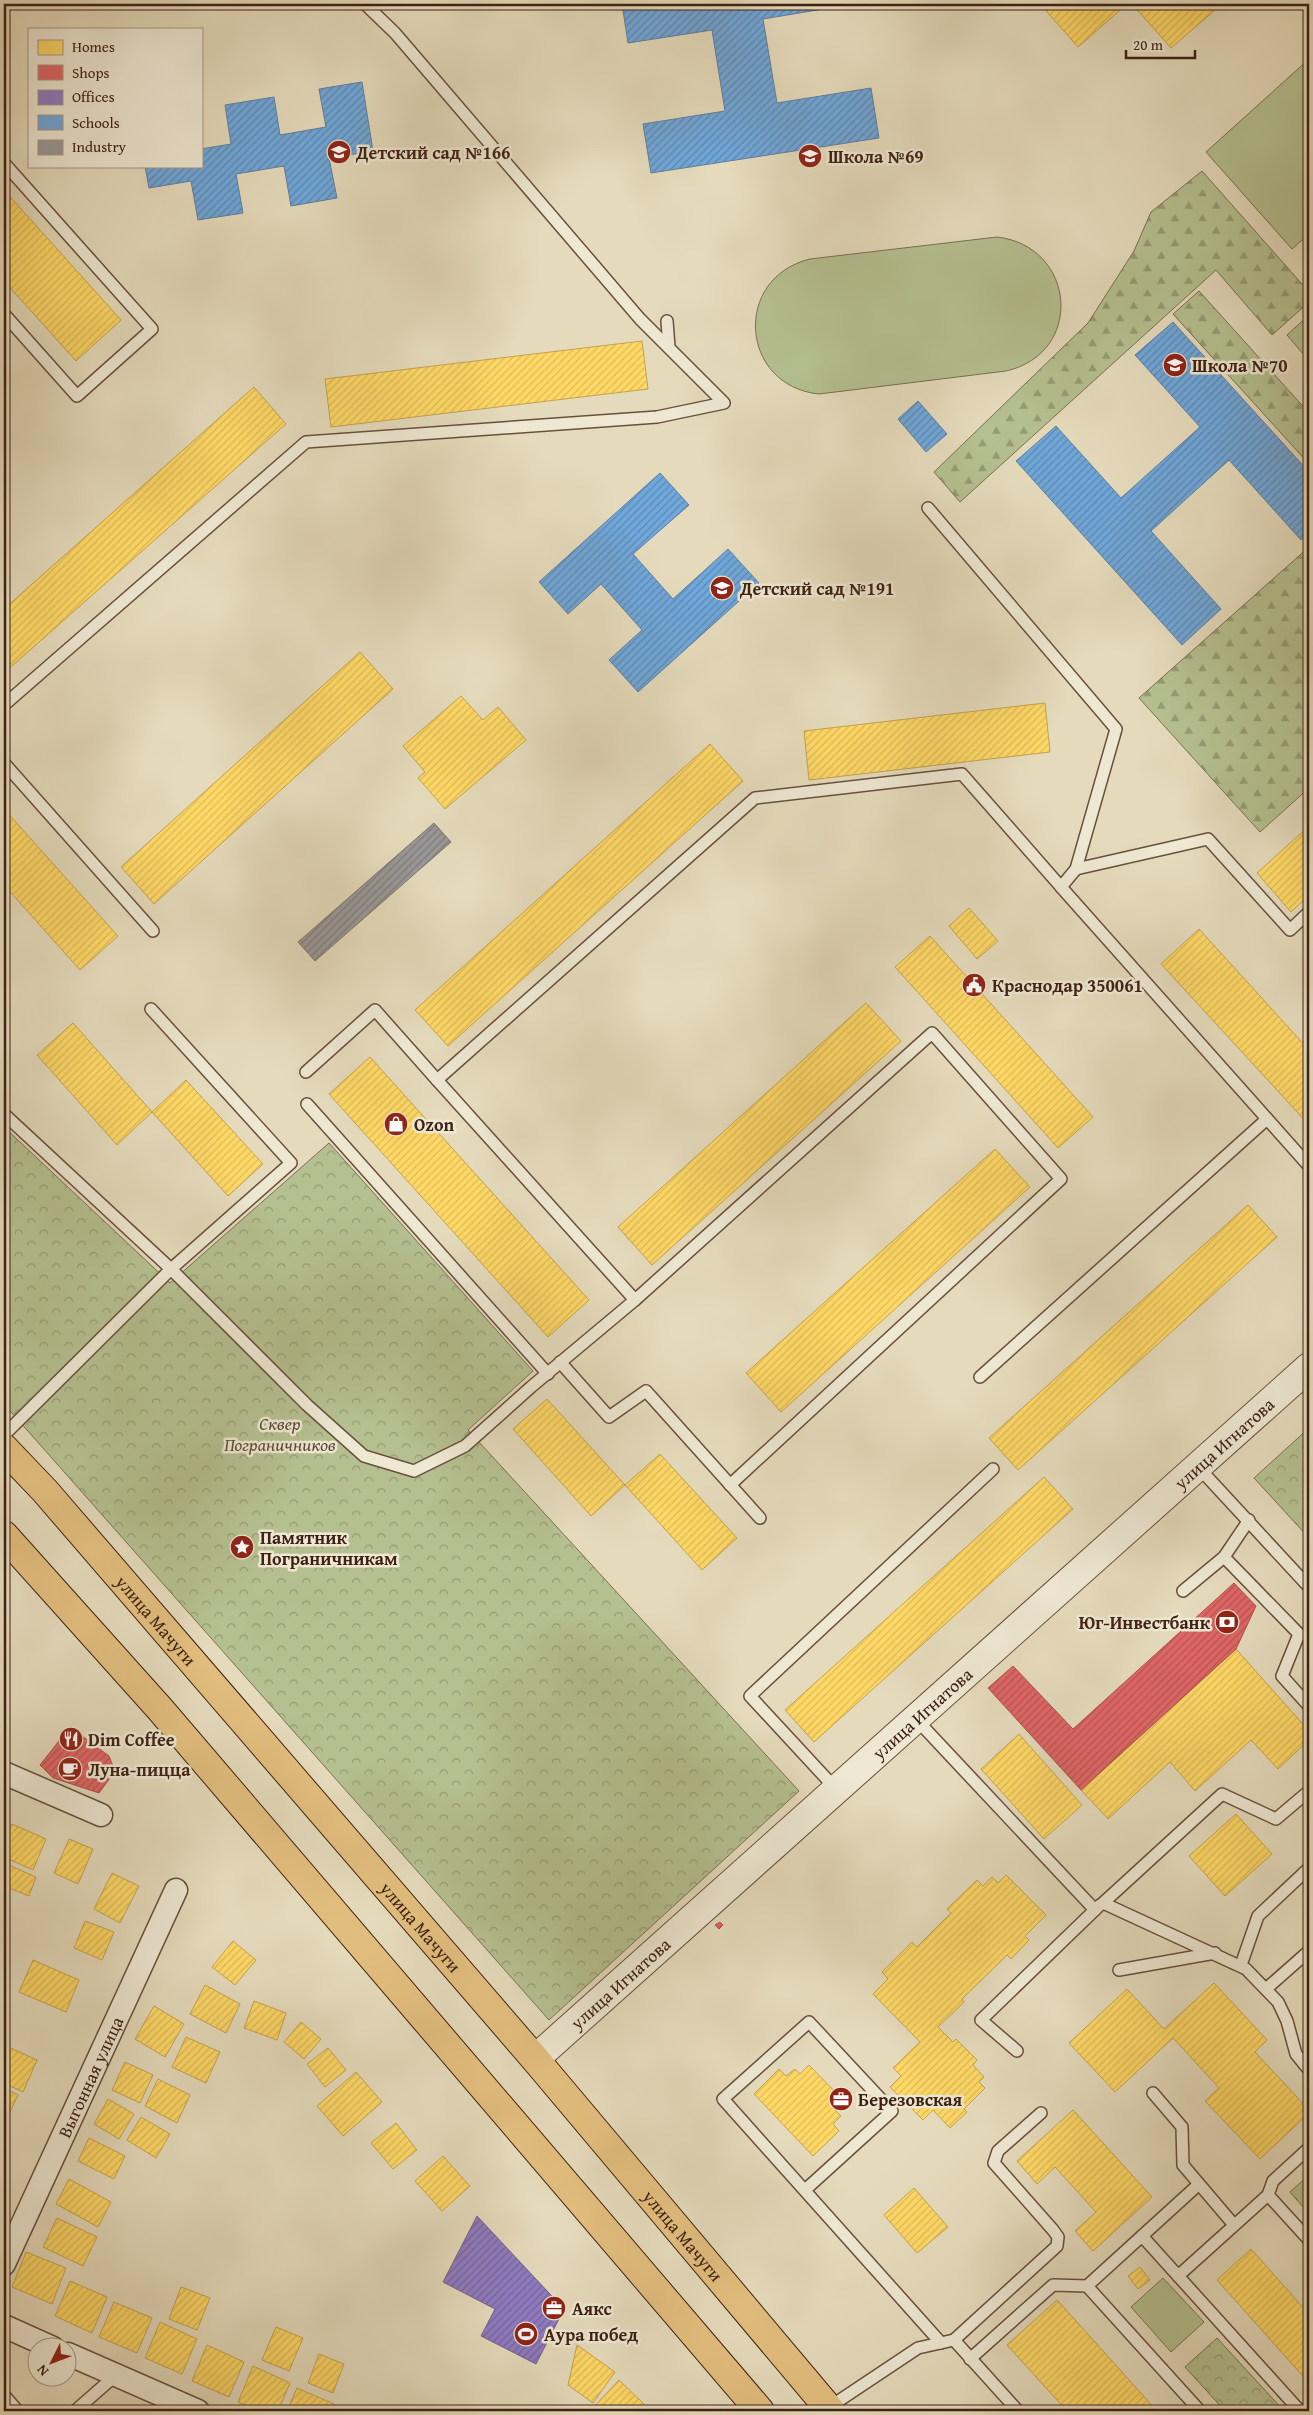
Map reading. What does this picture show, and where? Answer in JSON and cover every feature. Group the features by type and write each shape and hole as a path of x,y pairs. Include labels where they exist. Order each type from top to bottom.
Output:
{"main road":[{"name":"улица Мачуги","path":"4,1448 45,1492 535,2059 830,2410"},
{"path":"4,1535 179,1731 760,2411"}],"street":[{"name":"улица Игнатова","path":"535,2059 915,1718 1199,1468 1309,1367"},
{"path":"4,1772 101,1815"},
{"name":"Выгонная улица","path":"4,2264 176,1890"},
{"path":"4,2326 31,2338"},
{"path":"78,2358 198,2411"}],"lane":[{"path":"4,705 306,442 657,416 724,403 640,319 395,33 365,4"},
{"path":"4,163 152,329 77,396 4,314"},
{"path":"667,321 669,347"},
{"path":"928,508 1116,729 1076,869 1061,887"},
{"path":"4,763 153,932"},
{"path":"437,1080 754,798 962,774 1309,1166"},
{"path":"1076,869 1208,839 1290,930 1309,912"},
{"path":"4,1434 171,1269 291,1163 150,1009"},
{"path":"306,1072 375,1010 635,1300"},
{"path":"4,1114 171,1269 307,1405 364,1456 414,1470 465,1446 560,1362 635,1300 932,1033 1061,1179 730,1485"},
{"path":"307,1104 548,1374"},
{"path":"980,1377 1267,1119"},
{"path":"560,1362 609,1417 646,1391 760,1518"},
{"path":"1199,1468 1309,1587"},
{"path":"836,1789 750,1696 993,1470"},
{"path":"1183,1591 1224,1557 1249,1520"},
{"path":"1224,1557 1299,1634 1282,1676 1309,1706"},
{"path":"915,1718 1099,1906 1241,1965 1266,1990 1284,2012 1296,2054 1309,2070"},
{"path":"1017,2051 981,2020 1099,1906 1222,1794 1276,1819 1309,1791"},
{"path":"1241,1965 1258,1916 1309,1868"},
{"path":"1266,1990 1309,1950"},
{"path":"1119,1970 1215,1953"},
{"path":"805,2190 892,2111 809,2022 723,2099 941,2343"},
{"path":"1153,2093 1182,2127 1183,2166 1234,2225"},
{"path":"830,2410 918,2348 954,2340 1058,2246 1058,2237 1053,2230 994,2163 998,2151 1041,2113"},
{"path":"1178,2276 1268,2195 1273,2181 1309,2148"},
{"path":"970,2358 1053,2285 1087,2286 1198,2185"},
{"path":"1268,2195 1309,2240"},
{"path":"1142,2236 1300,2411"},
{"path":"1087,2286 1200,2411"},
{"path":"954,2340 1018,2411"},
{"path":"75,2411 116,2375"},
{"path":"4,2395 18,2411"}],"green space":[{"path":"1309,59 1309,234 1292,249 1206,152"},
{"path":"1202,171 1309,292 1309,302 1272,335 1216,270 960,502 934,472 1088,323 1134,251 1151,212"},
{"path":"997,237 1023,245 1043,259 1055,279 1061,301 1059,323 1049,344 1032,360 1006,371 819,394 793,387 773,372 761,353 756,331 758,308 767,287 785,270 810,259"},
{"path":"1199,291 1309,413 1309,464 1173,314"},
{"path":"1309,315 1309,361 1287,335"},
{"path":"1309,547 1309,788 1260,832 1139,698"},
{"name":"Сквер Пограничников","path":"4,1127 170,1283 329,1143 533,1371 468,1430 799,1791 549,2020 4,1404"},
{"path":"1309,1428 1309,1538 1254,1478"},
{"path":"1309,2175 1309,2214 1290,2192"},
{"path":"1163,2278 1204,2322 1171,2352 1131,2307"},
{"path":"1217,2338 1284,2411 1225,2411 1185,2367"}],"building: Homes":[{"path":"1040,4 1127,4 1078,47"},
{"path":"1132,4 1222,4 1171,48"},
{"path":"4,190 121,320 76,361 4,281"},
{"path":"642,341 648,389 331,427 325,379"},
{"path":"254,387 286,424 4,673 4,609"},
{"path":"360,652 393,689 154,904 121,867"},
{"path":"461,696 483,720 498,707 526,740 445,809 418,778 425,772 403,746"},
{"path":"1045,703 1050,752 809,780 804,731"},
{"path":"710,744 743,781 448,1046 415,1010"},
{"path":"4,809 118,936 80,970 4,885"},
{"path":"1309,826 1309,895 1291,912 1257,873"},
{"path":"969,908 998,941 977,959 949,926"},
{"path":"1199,929 1309,1050 1309,1125 1161,964"},
{"path":"930,936 1093,1117 1058,1148 895,967"},
{"path":"866,1003 901,1041 652,1265 618,1227"},
{"path":"73,1023 152,1112 117,1145 37,1055"},
{"path":"4,1030 9,1037 4,1042"},
{"path":"370,1057 589,1300 548,1337 329,1094"},
{"path":"186,1080 263,1164 228,1196 152,1112"},
{"path":"995,1149 1030,1187 781,1412 746,1373"},
{"path":"1248,1205 1277,1237 1018,1470 989,1438"},
{"path":"547,1399 625,1485 591,1516 513,1429"},
{"path":"660,1454 737,1538 702,1570 625,1485"},
{"path":"1044,1477 1073,1509 814,1742 785,1710"},
{"path":"1236,1649 1309,1731 1309,1740 1278,1769 1251,1740 1195,1791 1170,1762 1108,1819 1081,1790"},
{"path":"1019,1734 1082,1805 1044,1839 981,1769"},
{"path":"1236,1814 1272,1854 1225,1896 1189,1856"},
{"path":"12,1824 46,1839 33,1870 4,1857 4,1842"},
{"path":"69,1839 93,1849 78,1884 54,1873"},
{"path":"4,1863 36,1877 29,1896 4,1886"},
{"path":"112,1873 139,1886 120,1923 94,1909"},
{"path":"1006,1875 1046,1915 1025,1936 1029,1940 1011,1959 1007,1955 962,1999 964,2002 938,2027 953,2042 956,2039 977,2060 973,2065 984,2077 979,2082 985,2088 964,2109 967,2112 950,2128 933,2110 923,2120 890,2087 901,2076 893,2068 920,2042 873,1994 888,1979 882,1972 912,1942 917,1947 951,1913 947,1909 977,1880 983,1886 992,1877 998,1883"},
{"path":"85,1921 114,1932 102,1960 74,1948"},
{"path":"233,1941 256,1960 235,1985 212,1967"},
{"path":"33,1960 79,1980 66,2012 19,1992"},
{"path":"1214,1983 1267,2040 1255,2052 1309,2110 1309,2113 1260,2159 1205,2101 1219,2088 1173,2038 1115,2092 1069,2043 1127,1989 1164,2029"},
{"path":"205,1985 240,2004 226,2033 190,2014"},
{"path":"254,2001 286,2013 277,2040 244,2028"},
{"path":"154,2006 184,2024 165,2057 135,2039"},
{"path":"301,2022 321,2039 304,2059 284,2042"},
{"path":"186,2037 220,2052 206,2083 172,2067"},
{"path":"4,2045 37,2060 23,2092 4,2083"},
{"path":"328,2048 346,2070 325,2087 307,2064"},
{"path":"125,2062 153,2075 140,2103 112,2090"},
{"path":"809,2065 844,2101 835,2110 841,2116 833,2124 839,2131 813,2156 754,2094 779,2069 786,2076 795,2069 800,2074"},
{"path":"356,2072 382,2102 343,2136 317,2106"},
{"path":"158,2079 190,2095 177,2123 145,2106"},
{"path":"4,2088 18,2095 4,2124"},
{"path":"108,2099 134,2114 119,2139 94,2124"},
{"path":"1073,2110 1152,2197 1093,2251 1075,2231 1096,2212 1055,2167 1037,2184 1017,2161"},
{"path":"141,2117 170,2134 156,2158 127,2140"},
{"path":"396,2123 417,2150 393,2169 371,2143"},
{"path":"89,2138 125,2156 114,2179 78,2161"},
{"path":"443,2156 470,2186 442,2211 415,2181"},
{"path":"69,2179 111,2202 98,2227 56,2204"},
{"path":"914,2188 948,2227 917,2253 884,2215"},
{"path":"57,2218 97,2237 83,2266 43,2247"},
{"path":"1251,2249 1309,2314 1309,2383 1217,2280"},
{"path":"26,2252 66,2268 52,2304 12,2287"},
{"path":"1140,2267 1150,2280 1138,2289 1128,2276"},
{"path":"70,2281 107,2297 92,2333 55,2316"},
{"path":"181,2287 210,2298 197,2330 169,2319"},
{"path":"1057,2300 1157,2411 1067,2411 1007,2345"},
{"path":"114,2302 152,2318 137,2353 99,2337"},
{"path":"160,2322 197,2339 182,2374 145,2358"},
{"path":"276,2327 303,2338 289,2371 262,2360"},
{"path":"207,2345 244,2362 229,2397 192,2381"},
{"path":"577,2345 615,2372 593,2403 568,2385"},
{"path":"319,2354 344,2364 333,2393 308,2383"},
{"path":"253,2366 290,2383 278,2411 259,2411 238,2402"},
{"path":"619,2380 644,2404 637,2411 590,2411"},
{"path":"297,2388 334,2404 331,2411 287,2411"},
{"path":"343,2407 352,2411 341,2411"}],"building: Shops":[{"path":"1234,1583 1256,1606 1236,1649 1081,1790 988,1688 1013,1666 1073,1729"},
{"path":"70,1727 109,1756 113,1766 113,1774 99,1793 53,1778 40,1765"},
{"path":"720,1922 723,1925 719,1929 715,1925"}],"building: Offices":[{"path":"477,2216 564,2309 536,2364 481,2336 495,2309 443,2282"}],"building: Schools":[{"path":"622,4 854,4 763,19 777,103 871,88 879,138 651,173 643,124 725,111 712,30 628,43"},
{"path":"362,82 373,151 329,158 337,198 291,206 284,166 236,174 243,213 198,220 191,181 149,188 145,168 202,168 202,149 231,144 225,105 274,97 280,135 326,127 319,89"},
{"path":"1173,322 1309,472 1309,532 1301,540 1229,460 1151,531 1221,609 1182,645 1016,461 1056,426 1121,498 1200,427 1135,355"},
{"path":"918,401 947,434 926,452 898,419"},
{"path":"660,473 689,505 633,554 673,599 728,549 759,583 638,692 609,660 642,630 601,584 568,614 539,582"}],"building: Industry":[{"path":"434,823 451,842 315,961 298,942"}],"place":[{"name":"Детский сад №166","path":"339,152"},
{"name":"Школа №69","path":"810,156"},
{"name":"Школа №70","path":"1175,365"},
{"name":"Детский сад №191","path":"722,588"},
{"name":"Краснодар 350061","path":"974,985"},
{"name":"Ozon","path":"396,1124"},
{"name":"Памятник Пограничникам","path":"242,1547"},
{"name":"Юг-Инвестбанк","path":"1227,1622"},
{"name":"Dim Coffee","path":"71,1739"},
{"name":"Луна-пицца","path":"70,1769"},
{"name":"Березовская","path":"841,2099"},
{"name":"Аякс","path":"554,2308"},
{"name":"Аура побед","path":"526,2334"}]}
